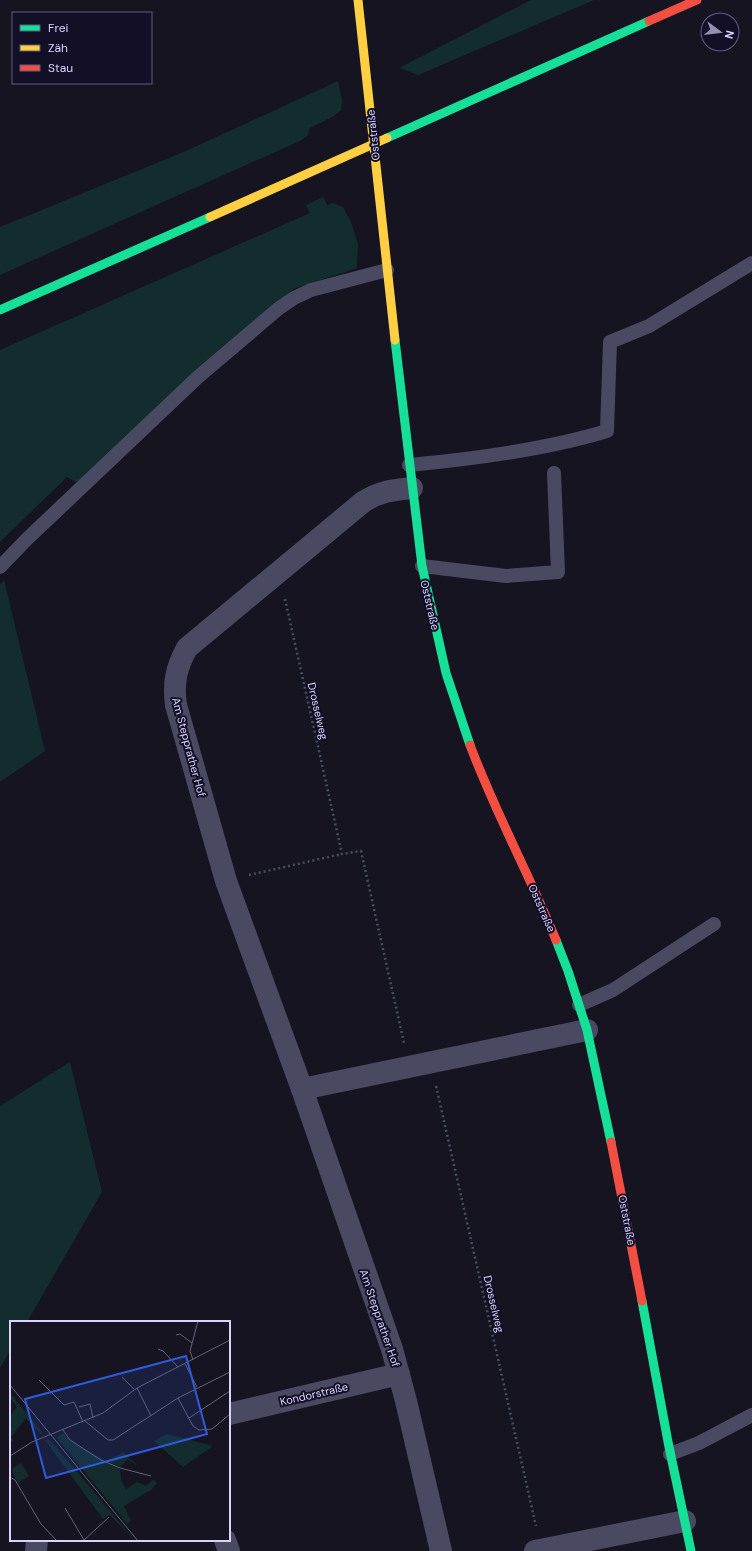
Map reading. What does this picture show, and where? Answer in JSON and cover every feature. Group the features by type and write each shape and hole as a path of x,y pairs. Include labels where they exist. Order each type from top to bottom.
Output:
{"street":[{"name":"Oststraße","path":"358,0 409,465 422,566 445,667 464,729 486,785 548,921 568,971 587,1030 625,1208 670,1454 691,1551"},
{"path":"0,310 697,0"},
{"name":"Am Stepprather Hof","path":"412,488 388,491 374,495 363,502 187,648 179,662 174,691 176,705 226,880 302,1089 399,1374 441,1551"},
{"path":"302,1089 587,1030"},
{"name":"Kondorstraße","path":"230,1414 399,1374"},
{"path":"538,1550 685,1521"},
{"path":"36,1551 37,1541"},
{"path":"225,1541 229,1551"}],"lane":[{"path":"409,465 465,460 581,439 607,431 610,342 649,326 752,263"},
{"path":"0,568 27,538 198,377 278,309 294,298 311,290 387,270"},
{"path":"422,566 506,576 558,572 554,473"},
{"path":"579,1005 613,990 714,924"},
{"path":"670,1454 699,1443 752,1415"}],"path":[{"name":"Drosselweg","path":"278,572 342,854"},
{"name":"Drosselweg","path":"226,880 361,850 420,1065 538,1550"}],"green space":[{"path":"531,0 594,0 418,75 399,68"},
{"path":"338,81 342,100 341,110 334,116 310,128 308,135 302,140 0,275 0,227 186,151"},
{"path":"323,197 327,205 333,203 343,207 351,222 358,244 357,268 293,289 77,483 67,477 0,542 0,350 310,213 306,205"},
{"path":"4,580 45,751 0,782 0,585"},
{"path":"70,1062 102,1192 28,1321 10,1321 10,1351 0,1368 0,1106"}],"traffic: fast":[{"path":"387,138 649,21"},
{"path":"0,310 210,217"},
{"path":"395,340 422,566 446,673 470,745"},
{"path":"556,940 568,971 587,1030 611,1142"},
{"path":"642,1301 668,1442 691,1551"}],"traffic: slow":[{"path":"358,0 395,340"},
{"path":"210,217 387,138"}],"traffic: jam":[{"path":"649,21 697,0"},
{"path":"470,745 490,794 556,940"},
{"path":"611,1142 642,1301"}]}
